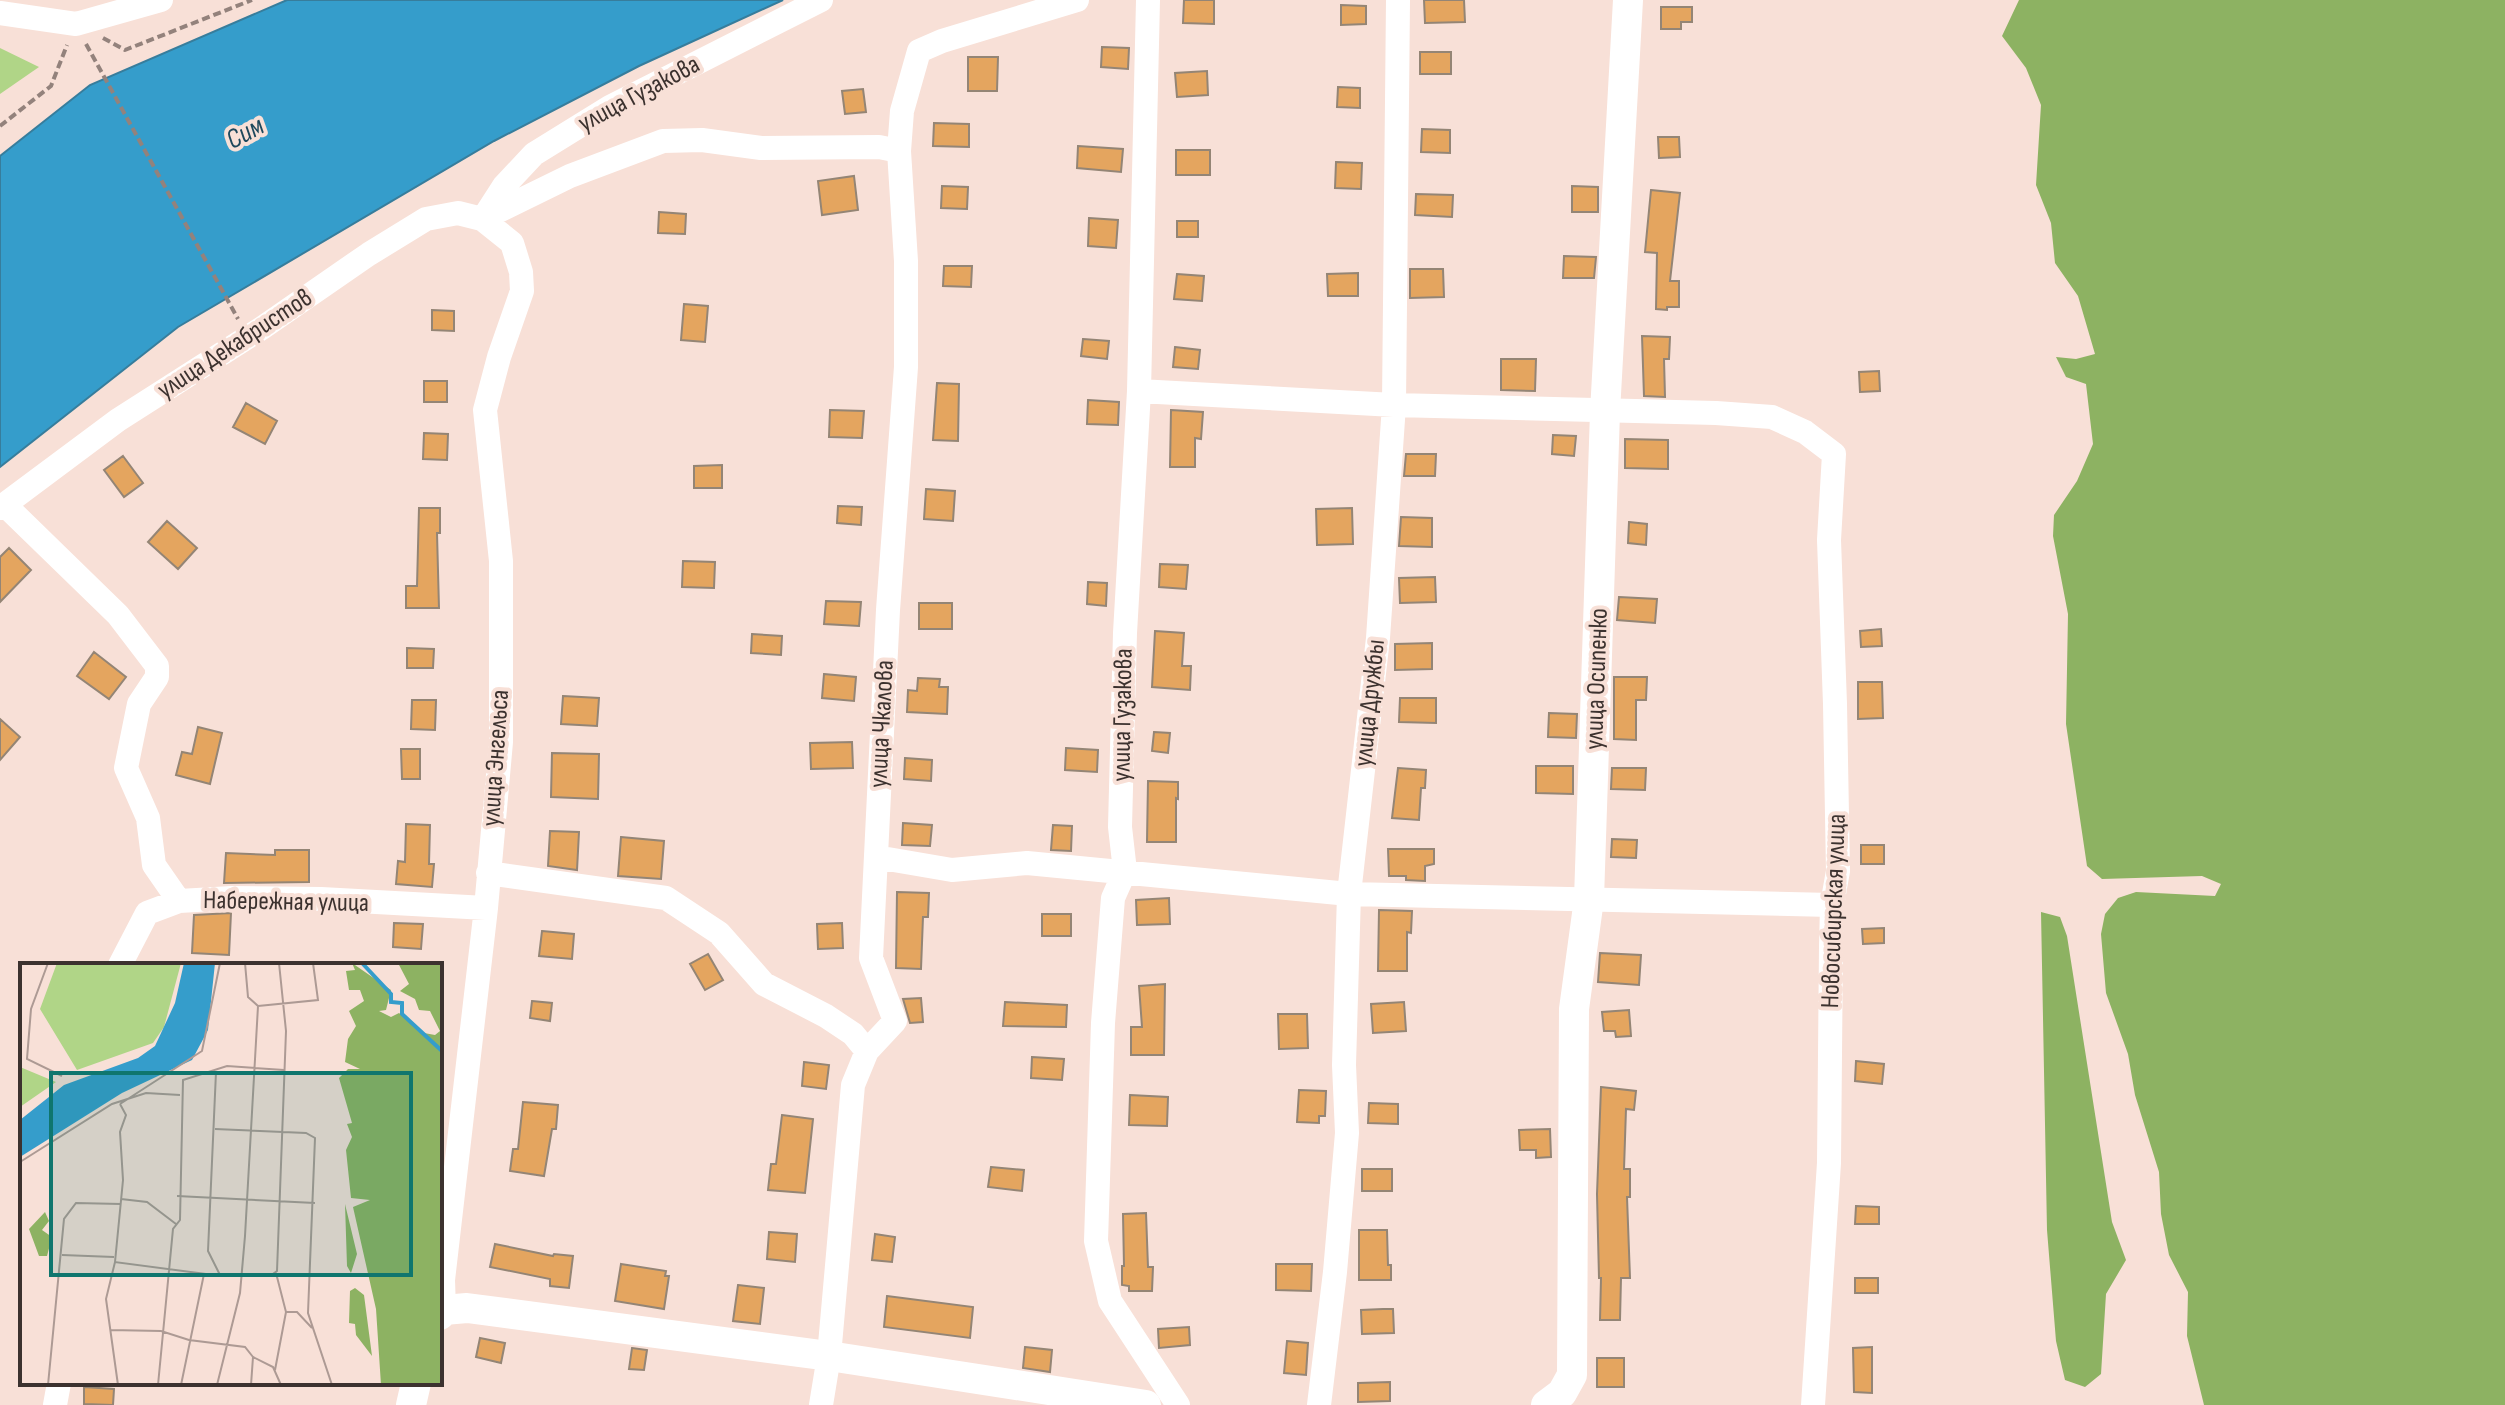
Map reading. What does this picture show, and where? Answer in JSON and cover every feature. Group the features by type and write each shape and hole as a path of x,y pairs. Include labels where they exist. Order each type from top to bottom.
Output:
{"main road":[{"name":"улица Осипенко","path":"1560,1401 1572,1375 1574,1009 1589,899 1605,412 1628,0"},
{"path":"442,1313 467,1308 829,1356 1063,1399 1146,1405"},
{"path":"411,1405 416,1385"}],"street":[{"path":"0,13 76,24 161,0"},
{"name":"улица Гузакова","path":"482,219 504,186 534,154 610,107 821,0"},
{"name":"улица Чкалова","path":"821,1405 829,1356 853,1085 867,1051 895,1021 871,958 888,610 906,367 906,261 899,151 902,111 919,51 942,41 1077,0"},
{"name":"улица Гузакова","path":"1148,0 1139,391 1125,633 1120,827 1125,871 1113,898 1104,1008 1096,1241 1110,1301 1178,1405"},
{"name":"улица Дружбы","path":"1319,1405 1347,1133 1344,1065 1349,894 1378,638 1394,405 1398,0"},
{"path":"482,219 570,176 663,141 702,140 761,148 879,147 899,151"},
{"name":"улица Декабристов","path":"2,506 118,420 426,219 458,213 482,219"},
{"name":"улица Энгельса","path":"442,1272 486,908 501,742 501,561 485,410 522,291 521,272 512,243 482,219"},
{"path":"1139,391 1394,405 1605,412"},
{"name":"Новосибирская улица","path":"1605,412 1772,417 1805,432 1834,454 1829,540 1838,871 1832,905 1829,1163 1813,1405"},
{"path":"2,506 118,615 157,666 157,677 139,704 126,768 148,818 154,865 179,901"},
{"path":"876,857 952,870 1027,863 1349,894 1832,905"},
{"path":"488,873 666,898 719,933 764,984 826,1016 853,1034 867,1051"},
{"name":"Набережная улица","path":"121,963 147,913 179,901 321,899 486,908"},
{"path":"55,1405 59,1385"}],"path":[{"path":"0,126 51,86 76,24 125,50 252,0"},
{"path":"92,55 236,318"}],"green space":[{"path":"2019,0 2505,0 2505,1405 2204,1405 2187,1336 2188,1292 2169,1255 2161,1214 2159,1172 2135,1095 2128,1054 2106,993 2101,934 2105,914 2118,898 2136,892 2215,896 2221,884 2202,876 2102,879 2087,866 2066,724 2068,614 2053,536 2054,515 2077,481 2093,444 2086,384 2066,377 2056,357 2076,359 2095,354 2078,296 2055,263 2051,223 2036,185 2041,105 2026,68 2002,36"},
{"path":"0,48 39,67 0,94"},
{"path":"2041,912 2060,917 2067,936 2112,1222 2126,1260 2106,1294 2101,1374 2085,1387 2065,1380 2056,1341 2047,1230"}],"water":[{"name":"Сим","path":"287,0 783,0 639,66 494,141 178,327 0,467 0,156 90,85"}],"building":[{"path":"1184,0 1214,0 1214,24 1183,23"},
{"path":"1424,0 1464,0 1465,22 1425,23"},
{"path":"1341,5 1366,6 1366,24 1341,25"},
{"path":"1661,7 1692,7 1692,22 1681,22 1681,29 1661,29"},
{"path":"1102,47 1129,48 1128,69 1101,67"},
{"path":"1420,52 1451,52 1451,74 1420,74"},
{"path":"968,57 998,57 997,91 968,91"},
{"path":"1207,71 1208,95 1177,97 1175,73"},
{"path":"1338,87 1360,88 1360,108 1337,107"},
{"path":"863,89 866,112 845,114 842,91"},
{"path":"934,123 969,124 969,147 933,146"},
{"path":"1422,129 1450,130 1450,153 1421,152"},
{"path":"1658,137 1679,137 1680,157 1659,158"},
{"path":"1078,146 1123,149 1121,172 1077,168"},
{"path":"1176,150 1210,150 1210,175 1176,175"},
{"path":"1336,162 1362,163 1361,189 1335,188"},
{"path":"854,176 858,210 822,215 818,181"},
{"path":"942,186 968,187 967,209 941,208"},
{"path":"1572,186 1598,187 1598,212 1572,212"},
{"path":"1651,190 1680,193 1670,281 1679,281 1679,307 1667,307 1667,310 1656,309 1657,253 1645,252"},
{"path":"1416,194 1453,195 1452,217 1415,215"},
{"path":"659,212 686,214 685,234 658,233"},
{"path":"1089,218 1118,220 1116,248 1088,246"},
{"path":"1177,221 1198,221 1198,237 1177,237"},
{"path":"1564,256 1596,257 1594,278 1563,278"},
{"path":"944,266 972,266 971,287 943,286"},
{"path":"1410,269 1443,269 1444,297 1410,298"},
{"path":"1358,273 1358,296 1328,296 1327,274"},
{"path":"1177,274 1204,276 1202,301 1174,299"},
{"path":"684,304 708,306 705,342 681,340"},
{"path":"432,310 454,311 454,331 432,330"},
{"path":"1642,336 1670,337 1669,359 1664,359 1665,397 1644,396"},
{"path":"1083,339 1109,341 1107,359 1081,356"},
{"path":"1175,347 1200,350 1198,369 1173,367"},
{"path":"1501,359 1536,359 1535,391 1501,390"},
{"path":"1879,371 1880,391 1860,392 1859,372"},
{"path":"424,381 447,381 447,402 424,402"},
{"path":"937,383 959,384 958,441 933,440"},
{"path":"1088,400 1119,402 1118,425 1087,424"},
{"path":"246,403 277,421 265,444 233,427"},
{"path":"830,410 864,411 862,438 829,437"},
{"path":"1171,410 1203,412 1201,439 1195,438 1195,467 1170,467"},
{"path":"424,433 448,434 447,460 423,459"},
{"path":"1553,435 1576,436 1574,456 1552,454"},
{"path":"1625,439 1668,440 1668,469 1625,468"},
{"path":"1406,454 1436,454 1435,476 1404,476"},
{"path":"123,456 143,483 124,497 104,470"},
{"path":"722,465 722,488 694,488 694,466"},
{"path":"926,489 955,491 953,521 924,519"},
{"path":"838,506 862,507 861,525 837,523"},
{"path":"419,508 440,508 440,533 437,533 439,608 406,608 406,586 417,586"},
{"path":"1352,508 1353,544 1317,545 1316,509"},
{"path":"1401,517 1432,518 1432,547 1399,546"},
{"path":"167,521 197,548 178,569 148,542"},
{"path":"1629,522 1647,524 1646,545 1628,543"},
{"path":"9,548 31,570 0,602 0,557"},
{"path":"683,561 715,562 714,588 682,587"},
{"path":"1160,564 1188,565 1186,589 1159,587"},
{"path":"1435,577 1436,602 1400,603 1399,578"},
{"path":"1088,582 1107,583 1106,606 1087,604"},
{"path":"1619,597 1657,599 1655,623 1617,620"},
{"path":"826,601 861,602 859,626 824,624"},
{"path":"919,603 952,603 952,629 919,629"},
{"path":"1881,629 1882,646 1861,647 1860,631"},
{"path":"1155,631 1184,633 1182,666 1191,666 1190,690 1152,687"},
{"path":"752,634 782,636 781,655 751,653"},
{"path":"1432,643 1432,669 1395,670 1395,644"},
{"path":"407,648 434,649 433,668 407,668"},
{"path":"94,652 126,677 109,699 77,676"},
{"path":"824,674 856,677 854,701 822,698"},
{"path":"1614,677 1647,677 1646,700 1636,700 1636,740 1614,739"},
{"path":"918,678 940,679 939,687 948,687 947,714 907,712 908,690 917,691"},
{"path":"1858,682 1882,682 1883,718 1858,719"},
{"path":"563,696 599,698 597,726 561,724"},
{"path":"1400,698 1436,698 1436,723 1399,722"},
{"path":"412,700 436,700 435,730 411,729"},
{"path":"1549,713 1577,714 1576,738 1548,737"},
{"path":"0,719 20,737 0,760"},
{"path":"198,727 222,733 210,784 176,775 182,752 192,754"},
{"path":"1154,732 1170,733 1168,753 1152,751"},
{"path":"852,742 853,768 811,769 810,743"},
{"path":"1066,748 1098,750 1097,772 1065,770"},
{"path":"401,749 420,749 420,779 402,779"},
{"path":"552,753 599,754 598,799 551,797"},
{"path":"905,758 932,760 931,781 904,779"},
{"path":"1536,766 1573,766 1573,794 1536,793"},
{"path":"1398,768 1426,770 1425,788 1421,788 1419,820 1392,818"},
{"path":"1612,768 1646,768 1645,790 1611,789"},
{"path":"1148,781 1178,782 1176,842 1147,842"},
{"path":"903,823 932,825 930,846 902,845"},
{"path":"406,824 430,825 429,864 434,864 432,887 396,884 398,861 405,862"},
{"path":"1053,825 1072,826 1071,851 1051,850"},
{"path":"550,831 579,832 577,870 548,866"},
{"path":"621,837 664,841 661,879 618,876"},
{"path":"1612,839 1637,840 1636,858 1611,857"},
{"path":"1861,845 1884,845 1884,864 1861,864"},
{"path":"1388,849 1434,849 1434,864 1425,866 1425,881 1389,876"},
{"path":"275,850 309,850 309,882 224,883 226,853 275,855"},
{"path":"897,892 929,893 928,917 923,917 921,969 896,968"},
{"path":"1169,898 1170,924 1137,925 1136,900"},
{"path":"1379,910 1412,911 1411,933 1407,932 1407,971 1378,971"},
{"path":"231,913 229,955 192,953 194,915"},
{"path":"1042,914 1071,914 1071,936 1042,936"},
{"path":"394,923 423,924 421,949 393,947"},
{"path":"842,923 843,948 818,949 817,924"},
{"path":"1884,928 1884,943 1863,944 1862,929"},
{"path":"542,931 574,934 572,959 539,956"},
{"path":"1600,953 1641,955 1639,985 1598,982"},
{"path":"708,954 723,980 705,990 690,964"},
{"path":"1165,984 1164,1055 1131,1055 1131,1027 1142,1027 1139,986"},
{"path":"921,998 923,1022 910,1023 903,999"},
{"path":"532,1001 552,1003 550,1021 530,1018"},
{"path":"1005,1002 1067,1005 1066,1027 1003,1026"},
{"path":"1404,1002 1406,1031 1373,1033 1371,1004"},
{"path":"1629,1010 1631,1036 1616,1037 1615,1031 1604,1031 1602,1012"},
{"path":"1278,1014 1307,1014 1308,1048 1279,1049"},
{"path":"1032,1057 1064,1059 1062,1080 1031,1078"},
{"path":"1856,1061 1884,1064 1882,1084 1855,1081"},
{"path":"804,1062 829,1065 826,1089 802,1086"},
{"path":"1601,1087 1636,1091 1634,1110 1626,1109 1624,1169 1630,1169 1630,1197 1627,1197 1630,1278 1621,1278 1620,1320 1600,1320 1597,1194"},
{"path":"1299,1090 1326,1091 1325,1116 1319,1116 1319,1123 1297,1122"},
{"path":"1130,1095 1168,1097 1167,1126 1129,1125"},
{"path":"523,1102 558,1105 556,1129 552,1129 544,1176 510,1171 513,1149 518,1149"},
{"path":"1369,1103 1398,1104 1398,1124 1368,1123"},
{"path":"782,1115 813,1119 805,1193 768,1190 771,1164 776,1164"},
{"path":"1550,1129 1551,1157 1536,1158 1536,1150 1520,1150 1519,1130"},
{"path":"991,1167 1024,1170 1022,1191 988,1187"},
{"path":"1362,1169 1392,1169 1392,1191 1362,1191"},
{"path":"1856,1206 1879,1207 1879,1224 1855,1224"},
{"path":"1146,1213 1148,1267 1153,1267 1152,1291 1129,1291 1129,1286 1122,1285 1123,1214"},
{"path":"1359,1230 1387,1230 1391,1280 1359,1280"},
{"path":"769,1232 797,1234 795,1262 767,1259"},
{"path":"875,1234 895,1237 892,1262 872,1260"},
{"path":"495,1244 553,1256 573,1256 569,1288 550,1286 550,1279 490,1267"},
{"path":"621,1264 666,1271 665,1276 669,1276 664,1309 615,1301"},
{"path":"1276,1264 1312,1264 1311,1291 1276,1290"},
{"path":"1855,1278 1878,1278 1878,1293 1855,1293"},
{"path":"738,1285 764,1288 760,1324 733,1321"},
{"path":"887,1296 973,1307 970,1338 884,1327"},
{"path":"1393,1309 1394,1333 1362,1334 1361,1310"},
{"path":"1189,1327 1190,1345 1159,1348 1158,1329"},
{"path":"480,1338 505,1343 501,1363 476,1357"},
{"path":"1287,1341 1308,1343 1306,1375 1284,1373"},
{"path":"1025,1347 1052,1350 1050,1372 1023,1368"},
{"path":"1872,1347 1872,1393 1854,1392 1853,1348"},
{"path":"632,1348 647,1350 644,1370 629,1369"},
{"path":"1597,1358 1624,1358 1624,1387 1597,1387"},
{"path":"1390,1382 1390,1401 1358,1402 1358,1383"},
{"path":"84,1387 114,1389 113,1405 84,1404"}]}
